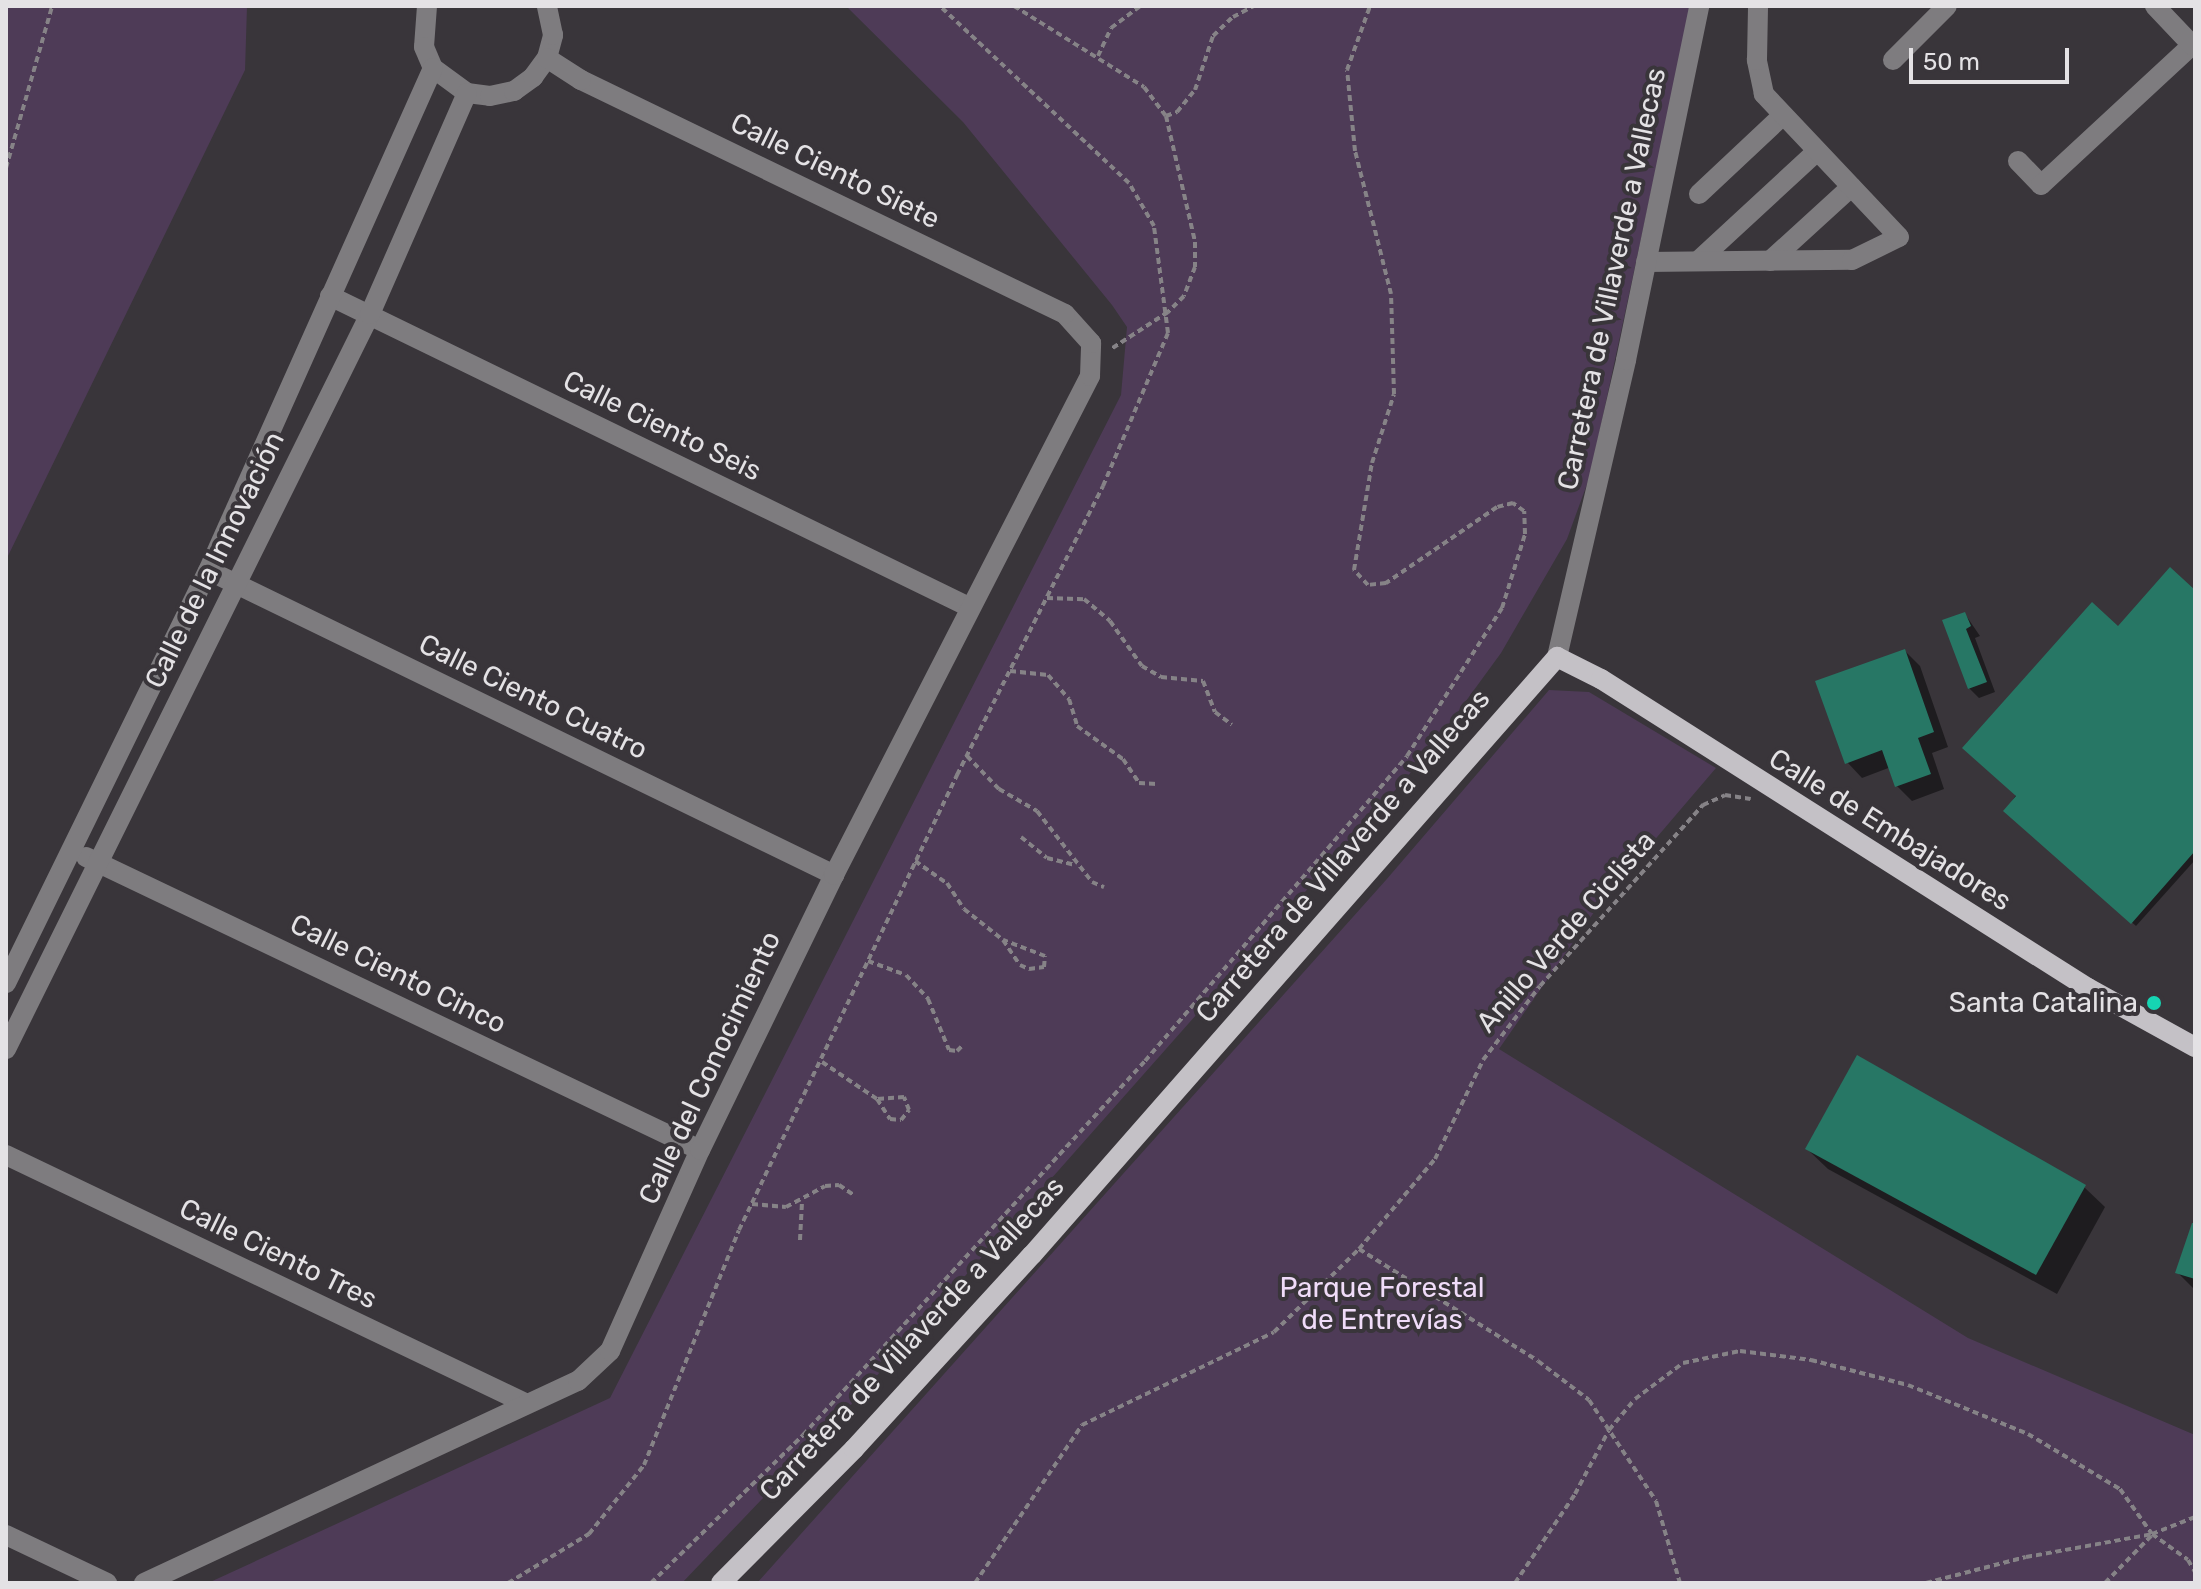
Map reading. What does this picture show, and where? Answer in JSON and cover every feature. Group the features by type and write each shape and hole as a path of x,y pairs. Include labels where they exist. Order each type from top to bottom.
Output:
{"main road":[{"name":"Calle de Embajadores","path":"1557,657 1601,679 2088,988 2195,1047"},
{"name":"Carretera de Villaverde a Vallecas","path":"721,1583 854,1449 1032,1255 1557,657"}],"street":[{"path":"427,6 424,47 433,68 467,93 490,96 514,91 533,77 547,58 553,35 547,6"},
{"name":"Carretera de Villaverde a Vallecas","path":"1557,657 1646,262 1699,6"},
{"path":"1646,262 1852,260 1899,237 1764,94 1757,60 1758,6"},
{"path":"1893,60 1947,6"},
{"path":"2018,161 2041,185 2192,45 2155,6"},
{"name":"Calle Ciento Siete","path":"547,58 581,80 1065,314 1091,351"},
{"name":"Calle de la Innovación","path":"6,983 208,571 433,68"},
{"name":"Calle de la Innovación","path":"6,1049 234,583 370,314 467,93"},
{"path":"1699,194 1783,115"},
{"path":"1698,261 1817,151"},
{"path":"1770,261 1851,187"},
{"name":"Calle Ciento Seis","path":"330,296 969,607"},
{"name":"Calle del Conocimiento","path":"144,1583 578,1381 610,1351 700,1150 834,875 1090,376 1091,351"},
{"name":"Calle Ciento Cuatro","path":"208,571 834,875"},
{"name":"Calle Ciento Cinco","path":"71,850 700,1150"},
{"name":"Calle Ciento Tres","path":"6,1155 527,1404"},
{"path":"6,1535 107,1583"}],"path":[{"path":"6,168 30,68 52,6"},
{"path":"508,1583 589,1534 644,1465 752,1204 915,861 1047,598 1168,333 1168,312 1154,226 1129,183 940,6"},
{"path":"1014,6 1144,87 1166,116 1195,242 1195,267 1184,296 1168,312 1091,351"},
{"path":"1098,56 1111,28 1140,6"},
{"path":"1166,116 1177,112 1195,90 1213,36 1233,17 1254,6"},
{"path":"651,1583 803,1435 1145,1061 1407,756 1476,653 1502,608 1525,534 1524,511 1513,503 1497,507 1386,583 1368,585 1354,570 1372,463 1394,394 1391,294 1355,151 1347,70 1370,6"},
{"path":"1047,598 1084,599 1110,621 1142,666 1161,677 1203,681 1215,712 1232,725"},
{"path":"1010,671 1048,675 1069,699 1077,726 1123,759 1139,783 1157,784"},
{"path":"967,756 999,789 1037,811 1078,866 1104,887"},
{"name":"Anillo Verde Ciclista","path":"975,1583 1082,1425 1274,1332 1359,1249 1435,1159 1483,1060 1540,986 1703,805 1725,795 1750,799 1763,807"},
{"path":"1021,837 1047,858 1078,866"},
{"path":"915,861 947,883 964,909 1003,940 1020,965 1029,969 1044,967 1045,956 1003,940"},
{"path":"868,961 906,975 928,999 949,1050 957,1051 964,1044"},
{"path":"822,1062 877,1099 890,1119 901,1120 909,1110 904,1097 877,1099"},
{"path":"752,1204 786,1207 825,1186 839,1185 854,1195"},
{"path":"800,1240 802,1201"},
{"path":"1359,1249 1538,1361 1589,1400 1656,1501 1680,1583"},
{"path":"1515,1583 1575,1494 1609,1430 1635,1399 1683,1363 1740,1351 1811,1360 1908,1385 2028,1434 2120,1489 2152,1534 2188,1560 2195,1572"},
{"path":"1926,1583 2026,1557 2152,1534 2195,1517"},
{"path":"2105,1583 2152,1534"}],"green space":[{"path":"6,6 247,6 245,70 6,560"},
{"path":"846,6 1691,6 1590,476 1567,539 1501,653 1428,753 842,1415 682,1583 208,1583 610,1398 1121,395 1127,327 1112,305 963,122"},
{"name":"Parque Forestal de Entrevías","path":"1549,690 1589,692 1716,768 1599,905 1499,1049 1968,1338 2195,1435 2195,1583 757,1583 1386,880"}],"building":[{"path":"2170,567 2195,590 2195,851 2131,924 2003,811 2016,796 1962,748 2092,602 2118,626"},
{"path":"1965,612 1971,626 1966,629 1987,682 1968,689 1942,620"},
{"path":"1905,649 1934,732 1918,738 1931,774 1895,787 1882,750 1845,764 1815,681"},
{"path":"1857,1055 2086,1185 2036,1275 1805,1149"},
{"path":"2192,1223 2195,1223 2195,1279 2175,1273"}],"place":[{"name":"Santa Catalina","path":"2154,1003"}]}
